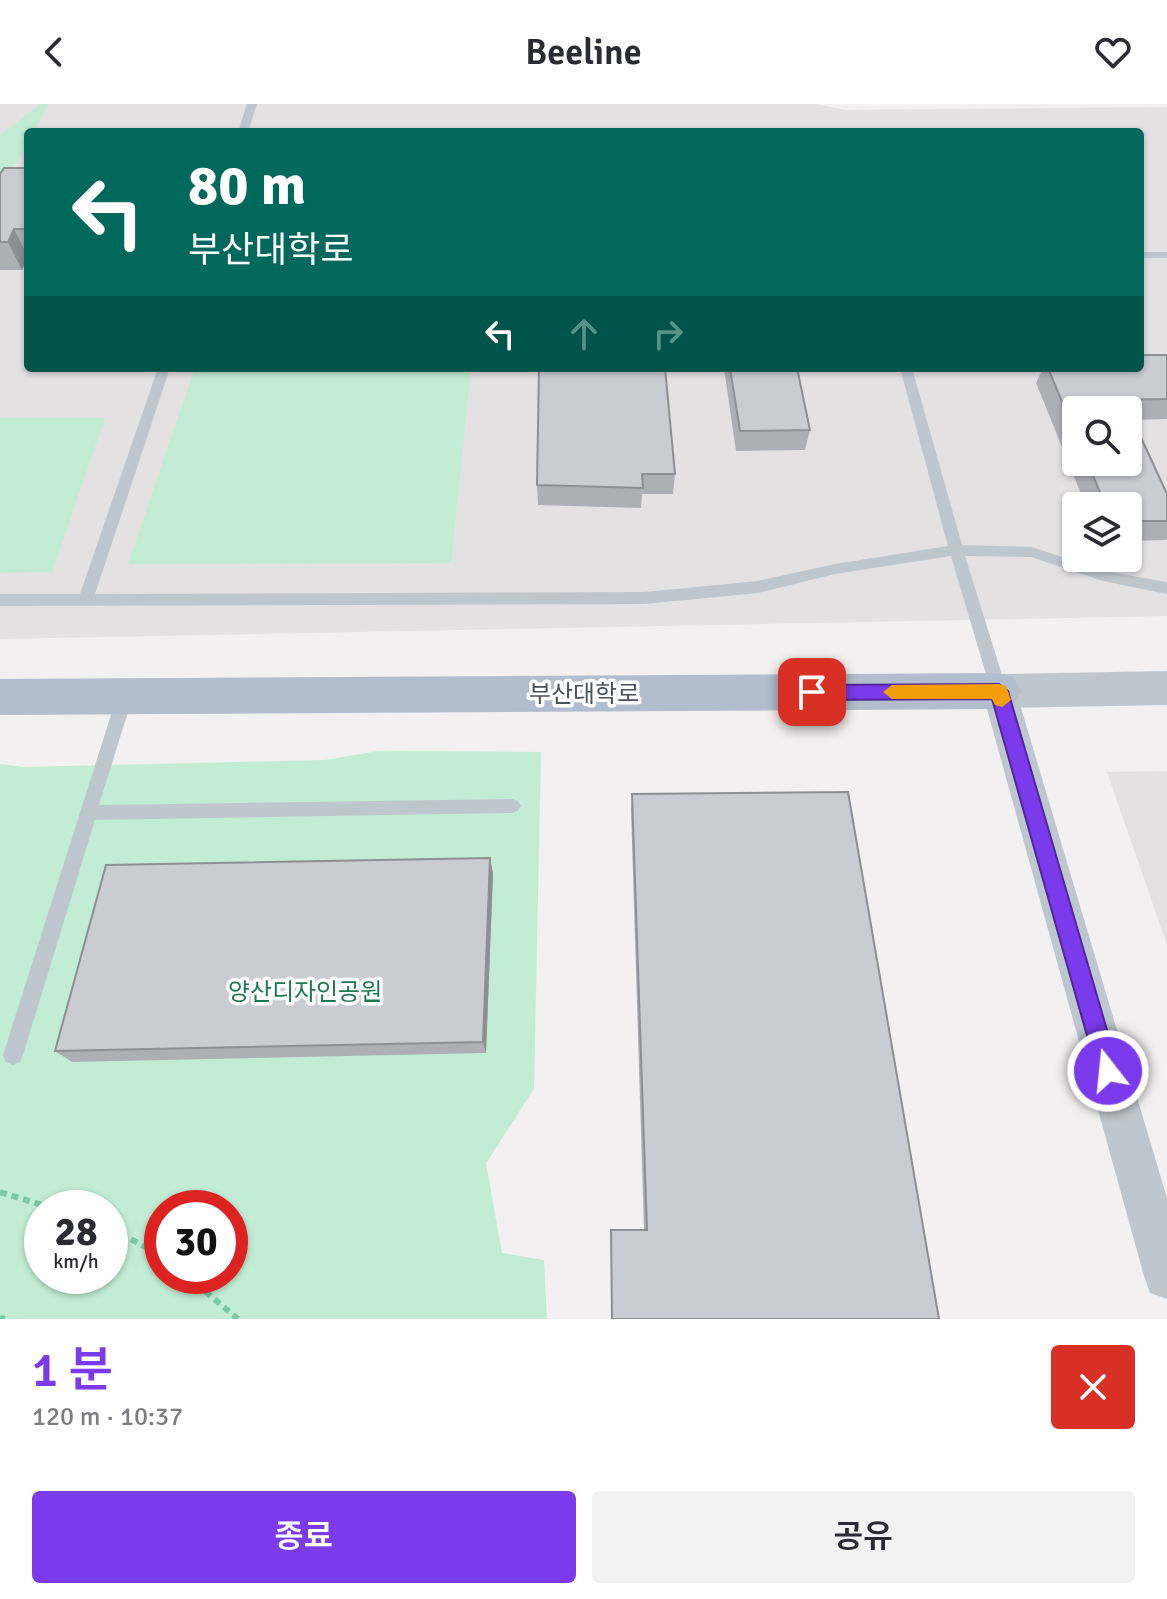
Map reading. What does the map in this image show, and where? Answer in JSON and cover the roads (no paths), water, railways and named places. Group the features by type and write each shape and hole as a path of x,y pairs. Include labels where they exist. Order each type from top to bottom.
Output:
{"main road":[{"name":"부산대학로","path":"0,697 999,691"}],"street":[{"name":"부산대학로","path":"999,691 1167,688"},
{"path":"999,691 1167,1276"}],"lane":[{"path":"244,128 252,104"},
{"path":"1144,255 1167,255"},
{"path":"86,599 163,372"},
{"path":"907,372 999,691"},
{"path":"0,600 644,598 758,587 835,569 956,550 1032,552 1103,576 1167,588"},
{"path":"13,1055 125,696"},
{"path":"89,813 512,806"}],"park label":[{"name":"양산디자인공원","path":"305,992"}]}
